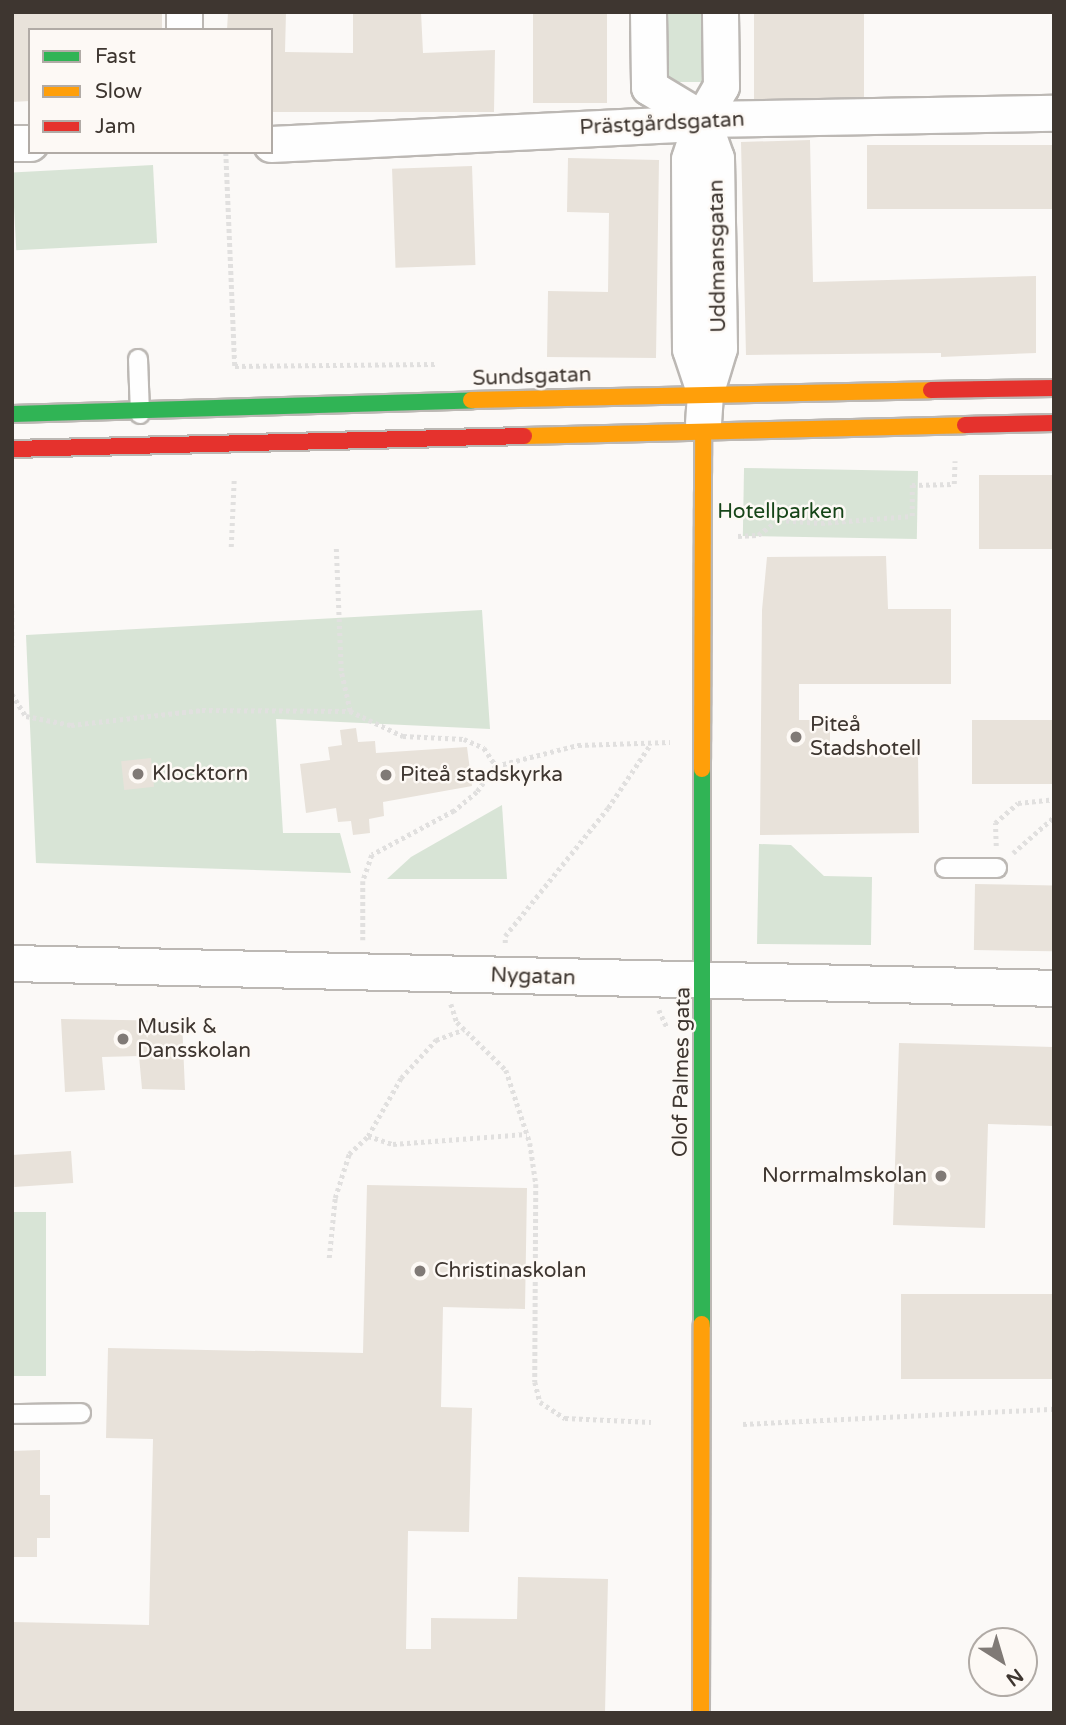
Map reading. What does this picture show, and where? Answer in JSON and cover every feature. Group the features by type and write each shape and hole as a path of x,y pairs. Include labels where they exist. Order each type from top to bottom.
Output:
{"main road":[{"name":"Sundsgatan","path":"12,414 705,394 1054,388"},
{"path":"12,449 1054,423"},
{"name":"Olof Palmes gata","path":"701,1713 703,432"}],"street":[{"path":"648,12 649,87 702,119"},
{"name":"Uddmansgatan","path":"703,432 705,394 690,335 689,159 702,119 721,86 720,12"},
{"name":"Prästgårdsgatan","path":"273,144 673,124 702,119 1054,113"},
{"name":"Nygatan","path":"12,962 1054,988"}],"lane":[{"path":"138,359 141,446"},
{"path":"944,868 997,867"},
{"path":"12,1414 82,1413"}],"path":[{"path":"226,154 235,355"},
{"path":"738,536 758,536 779,520 821,523 912,516 912,485 954,484 954,461"},
{"path":"231,547 235,468"},
{"path":"336,545 341,671 350,712"},
{"path":"12,604 12,647"},
{"path":"12,694 26,716 71,725 202,710 350,712 403,736 464,739 484,748 496,766"},
{"path":"363,942 363,881 372,855 454,811 477,792 496,766 578,745 650,745 670,742"},
{"path":"505,947 505,936 608,808 650,745"},
{"path":"997,867 995,823 1018,803 1054,800"},
{"path":"997,867 1054,817"},
{"path":"450,1003 464,1030 506,1070 527,1134 536,1184 536,1382 540,1402 565,1418 650,1422"},
{"path":"329,1258 335,1198 349,1154 368,1136 401,1078 436,1040 464,1030"},
{"path":"368,1136 393,1144 527,1134"},
{"path":"743,1424 1054,1409"}],"green space":[{"path":"653,12 715,12 715,82 653,82"},
{"path":"153,165 157,243 16,250 12,172"},
{"name":"Hotellparken","path":"744,468 918,471 917,539 743,536"},
{"path":"482,610 490,729 276,719 283,833 340,833 351,873 36,863 26,635"},
{"path":"502,805 507,879 387,879 411,857"},
{"path":"759,844 791,845 824,876 872,877 871,945 757,944"},
{"path":"12,1212 46,1212 46,1376 12,1376"}],"building":[{"path":"12,12 162,12 162,28 28,28 28,101 12,102"},
{"path":"228,12 286,12 285,52 353,53 353,12 421,12 423,53 495,50 494,112 273,112 273,28 227,28"},
{"path":"533,12 607,12 607,103 533,103"},
{"path":"754,12 864,12 864,101 754,101"},
{"path":"810,140 813,282 1036,276 1036,353 941,357 941,353 746,355 741,142"},
{"path":"867,145 1054,145 1054,209 867,209"},
{"path":"568,158 659,160 656,358 547,357 548,291 608,292 609,213 567,212"},
{"path":"472,166 475,265 396,268 392,169"},
{"path":"979,475 1054,475 1054,549 979,549"},
{"name":"Piteå Stadshotell","path":"886,556 888,609 951,609 951,684 799,684 799,720 830,720 830,755 918,754 919,833 760,835 762,610 767,557"},
{"path":"972,720 1054,720 1054,784 972,784"},
{"name":"Piteå stadskyrka","path":"356,728 358,742 375,741 376,753 467,747 472,786 383,802 384,816 369,819 370,833 353,835 351,821 338,822 336,808 306,813 300,764 330,760 328,747 342,745 340,730"},
{"name":"Klocktorn","path":"151,758 154,787 124,790 121,761"},
{"path":"975,884 1054,885 1053,951 974,950"},
{"name":"Musik & Dansskolan","path":"61,1019 182,1021 185,1090 142,1089 139,1056 102,1057 105,1090 65,1092"},
{"name":"Norrmalmskolan","path":"899,1043 1054,1047 1054,1126 988,1124 985,1228 893,1225"},
{"path":"71,1151 73,1183 14,1187 12,1155"},
{"path":"367,1185 527,1188 525,1309 443,1307 441,1407 472,1408 469,1532 408,1531 406,1649 431,1649 431,1618 517,1619 518,1577 608,1579 605,1713 12,1713 12,1622 149,1625 153,1439 106,1438 108,1348 363,1353"},
{"path":"901,1294 1054,1294 1054,1379 901,1379"},
{"path":"40,1450 40,1495 50,1495 50,1538 37,1538 37,1557 12,1557 12,1451"}],"traffic: fast":[{"path":"12,414 471,400"},
{"path":"702,769 702,1324"}],"traffic: slow":[{"path":"471,400 931,390"},
{"path":"524,436 965,425"},
{"path":"702,769 703,432"},
{"path":"701,1713 702,1324"}],"traffic: jam":[{"path":"931,390 1054,388"},
{"path":"965,425 1054,423"},
{"path":"12,449 524,436"}],"place":[{"name":"Piteå Stadshotell","path":"796,737"},
{"name":"Klocktorn","path":"138,774"},
{"name":"Piteå stadskyrka","path":"386,775"},
{"name":"Musik & Dansskolan","path":"123,1039"},
{"name":"Norrmalmskolan","path":"941,1176"},
{"name":"Christinaskolan","path":"420,1271"}]}
